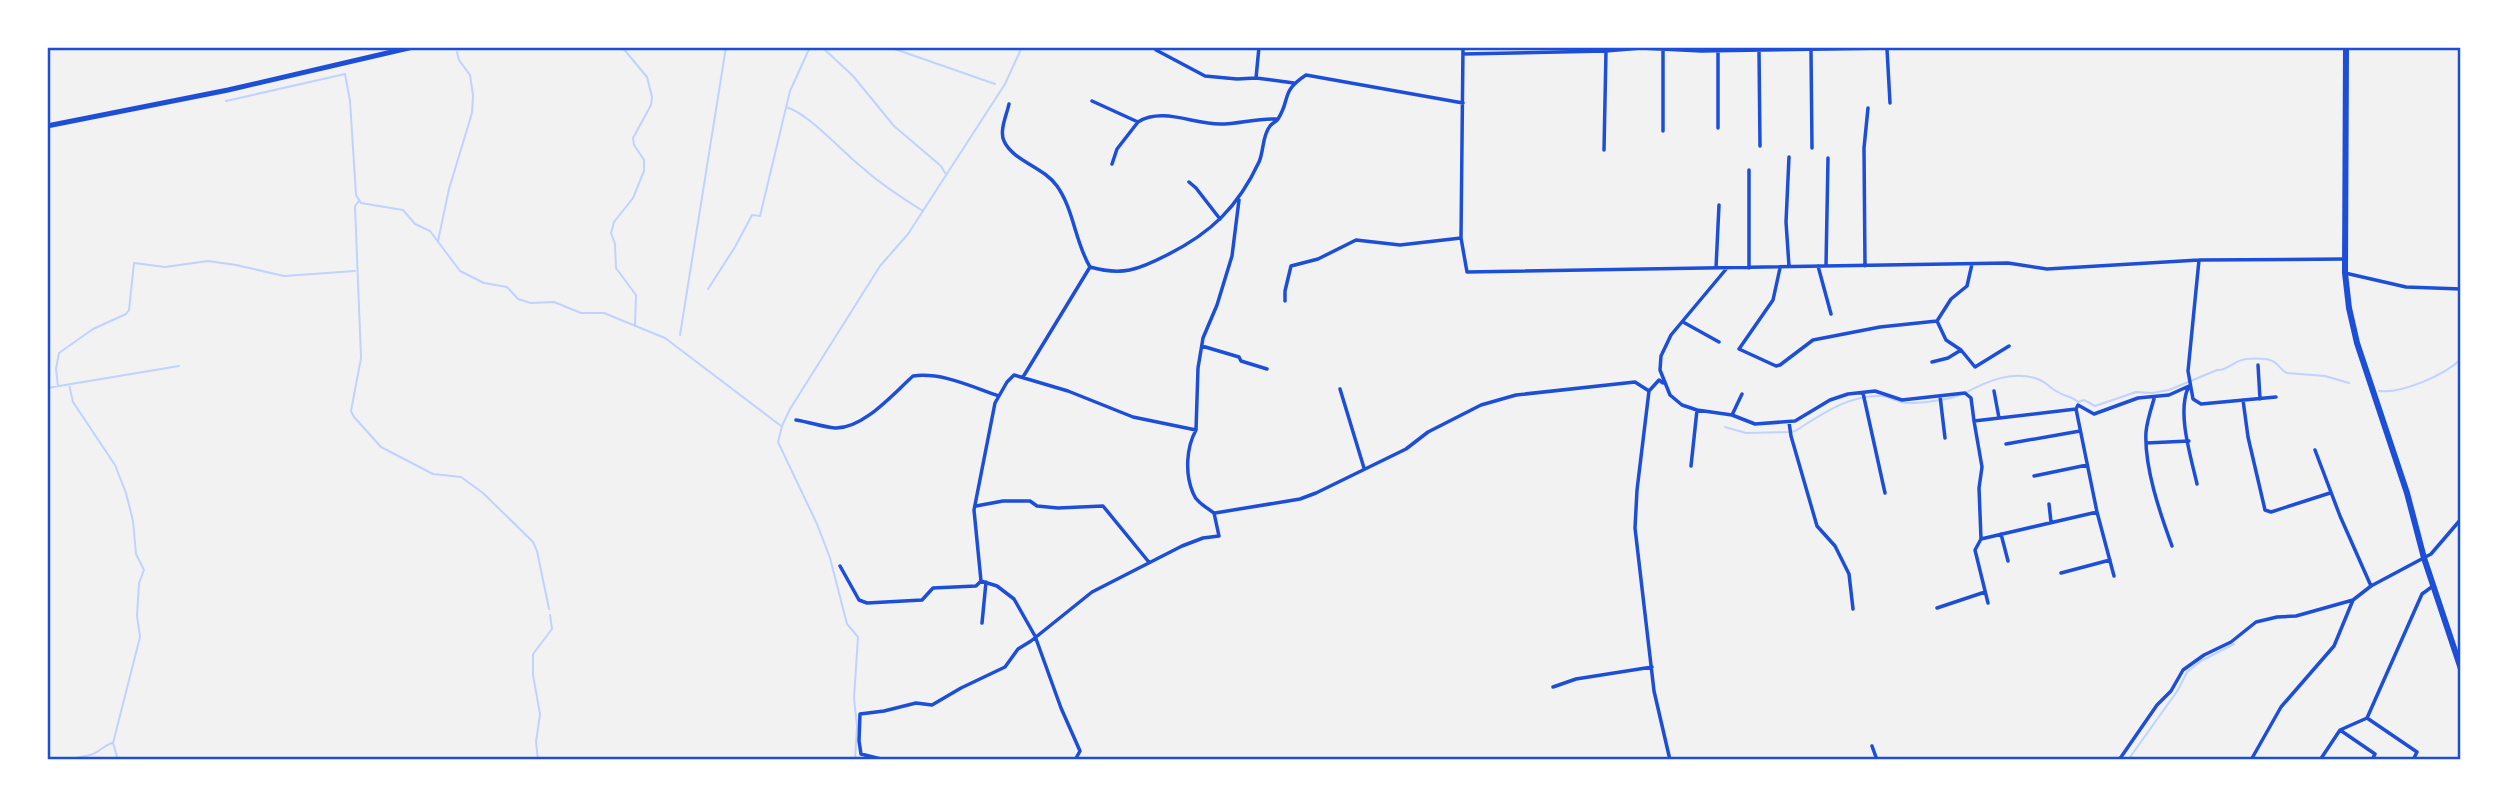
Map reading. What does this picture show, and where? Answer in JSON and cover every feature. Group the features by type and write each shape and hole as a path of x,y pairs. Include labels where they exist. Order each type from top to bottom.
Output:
{"highway":[{"path":"2346,47 2345,273 2349,308 2357,343 2461,669"}],"main road":[{"path":"47,126 228,90 413,47"}],"street":[{"path":"1256,78 1259,47"},
{"path":"1463,47 1461,238 1467,272 1972,264 2008,264 2047,269 2199,260 2345,259"},
{"path":"1463,54 1641,48 1663,51 1887,48 1890,103"},
{"path":"1156,50 1205,76 1294,83"},
{"path":"1759,50 1760,146"},
{"path":"1811,50 1811,148"},
{"path":"1604,150 1606,51"},
{"path":"1662,131 1663,51"},
{"path":"1718,51 1718,128"},
{"path":"1009,104 1003,130 1004,141 1022,160 1045,172 1058,187 1090,267 1117,273 1138,269 1182,248 1220,219 1239,200 1261,159 1269,126 1278,119 1287,93 1294,83 1306,75 1463,103"},
{"path":"1092,102 1138,122"},
{"path":"1865,267 1864,148 1868,108"},
{"path":"1112,164 1116,149 1138,122 1151,115 1220,124 1258,118 1278,119"},
{"path":"1788,157 1786,222 1789,267"},
{"path":"1826,266 1828,158"},
{"path":"1749,170 1749,268"},
{"path":"1189,182 1220,219"},
{"path":"885,760 861,754 860,714 916,703 932,705 1005,667 1017,649 1031,642 1035,636 1092,592 1148,561 1192,542 1219,536 1214,513 1198,501 1193,493 1188,464 1191,439 1196,430 1198,368 1202,346 1232,256 1239,200"},
{"path":"1716,268 1718,205"},
{"path":"1285,302 1291,266 1318,258 1356,240 1401,245 1461,238"},
{"path":"2199,260 2188,371 2193,399 2201,404 2276,397"},
{"path":"1937,321 1951,299 1967,286 1972,264"},
{"path":"1818,266 1831,314"},
{"path":"1023,377 1090,267"},
{"path":"1727,268 1671,335 1661,356 1660,370 1670,395 1682,405 1696,410 1732,415 1755,424 1789,422 1808,415 1830,400 1875,391 1902,400 1969,394 1982,467 1979,488 1981,539 1975,550 1988,603"},
{"path":"1780,268 1773,300 1739,349 1776,366 1813,340 1880,327 1937,321"},
{"path":"2345,273 2406,287 2461,289"},
{"path":"1937,321 1946,340 1961,350 1975,368 2009,346"},
{"path":"1683,322 1719,342"},
{"path":"1202,346 1230,353 1239,357 1241,362 1267,369"},
{"path":"1932,362 1948,358 1961,350"},
{"path":"2258,365 2260,399"},
{"path":"796,420 835,428 850,426 862,421 913,376 937,376 999,396"},
{"path":"982,623 984,582 975,506 995,403 1007,382 1014,376 1023,377 1099,402 1133,417 1196,430"},
{"path":"1666,385 1659,380 1649,391 1635,528 1660,724 1670,760"},
{"path":"1214,513 1300,499 1317,493 1406,449 1429,432 1466,412 1516,395 1635,382 1649,391"},
{"path":"1973,421 2076,409 2078,405 2094,414 2138,398 2155,398 2189,386"},
{"path":"2189,386 2184,397 2183,410 2197,484"},
{"path":"1340,389 1364,468"},
{"path":"1994,391 1999,418"},
{"path":"1863,393 1885,493"},
{"path":"1732,415 1742,394"},
{"path":"1940,396 1945,438"},
{"path":"2155,398 2146,443 2149,465 2172,546"},
{"path":"2243,400 2248,437 2265,510 2271,512 2330,493"},
{"path":"2076,409 2097,512 2114,576"},
{"path":"1691,466 1696,410"},
{"path":"1789,422 1817,526 1835,546 1849,574 1853,609"},
{"path":"2006,444 2080,431"},
{"path":"2146,443 2189,442"},
{"path":"2315,450 2330,493 2371,586"},
{"path":"2034,476 2088,465"},
{"path":"975,506 1003,501 1030,501 1037,506 1058,508 1103,506 1148,561"},
{"path":"2049,503 2052,522"},
{"path":"1981,539 2097,512"},
{"path":"2119,760 2157,705 2171,691 2183,670 2204,655 2231,642 2256,622 2296,616 2353,600 2371,586 2431,554 2461,519"},
{"path":"2001,534 2008,561"},
{"path":"2061,573 2110,560"},
{"path":"840,566 859,600 867,603 922,600 933,588 976,586 984,582 997,586 1014,599 1035,636 1061,708 1078,744 1080,751 1075,760"},
{"path":"2320,760 2340,730 2367,718 2422,594 2433,586"},
{"path":"1937,608 1985,592"},
{"path":"2251,760 2281,707 2334,646 2353,600"},
{"path":"1553,687 1576,679 1652,667"},
{"path":"2367,718 2417,752 2413,760"},
{"path":"2340,730 2375,754 2372,760"},
{"path":"1872,746 1877,760"}],"waterway":[{"path":"622,47 647,77 652,97 651,105 633,138 634,145 644,160 644,171 633,198 614,222 611,233 615,244 616,268 636,295 635,326"},
{"path":"680,335 726,47"},
{"path":"708,289 752,215 760,216 790,91 810,47"},
{"path":"822,47 853,76 894,126 941,166 945,173"},
{"path":"889,47 995,84"},
{"path":"855,760 857,726 854,698 858,637 847,624 830,558 778,442 790,409 880,266 908,234 1005,84 1022,47"},
{"path":"438,241 449,189 472,113 470,75 459,60 457,52"},
{"path":"226,101 345,74 350,101 356,195 361,203 403,210 415,224 430,231 460,271 484,283 507,287 518,299 531,303 554,302 581,313 604,313 665,338 781,426"},
{"path":"786,107 805,117 878,180 923,211"},
{"path":"359,201 355,206 361,358 351,411 381,447 433,474 461,477 483,493 533,542 549,609"},
{"path":"58,386 56,369 59,353 93,329 126,314 129,310 134,263 165,267 208,261 284,276 355,271"},
{"path":"1965,393 2001,378 2021,376 2040,380 2063,395 2095,406 2136,392 2169,390 2245,359 2273,361 2287,373 2325,376 2349,383"},
{"path":"2379,391 2399,390 2422,382 2445,371 2461,359"},
{"path":"47,388 179,366"},
{"path":"69,384 73,402 115,465 133,521 136,554 144,570 139,583 137,616 140,637 113,743 118,760"},
{"path":"1725,427 1746,433 1790,432 1835,407 1857,399 1883,396 1914,403 1960,395"},
{"path":"538,760 536,742 540,714 533,675 533,654 552,629 550,615"},
{"path":"2128,760 2178,690 2187,672 2201,661 2234,644"},
{"path":"71,760 93,754 112,743"}]}
